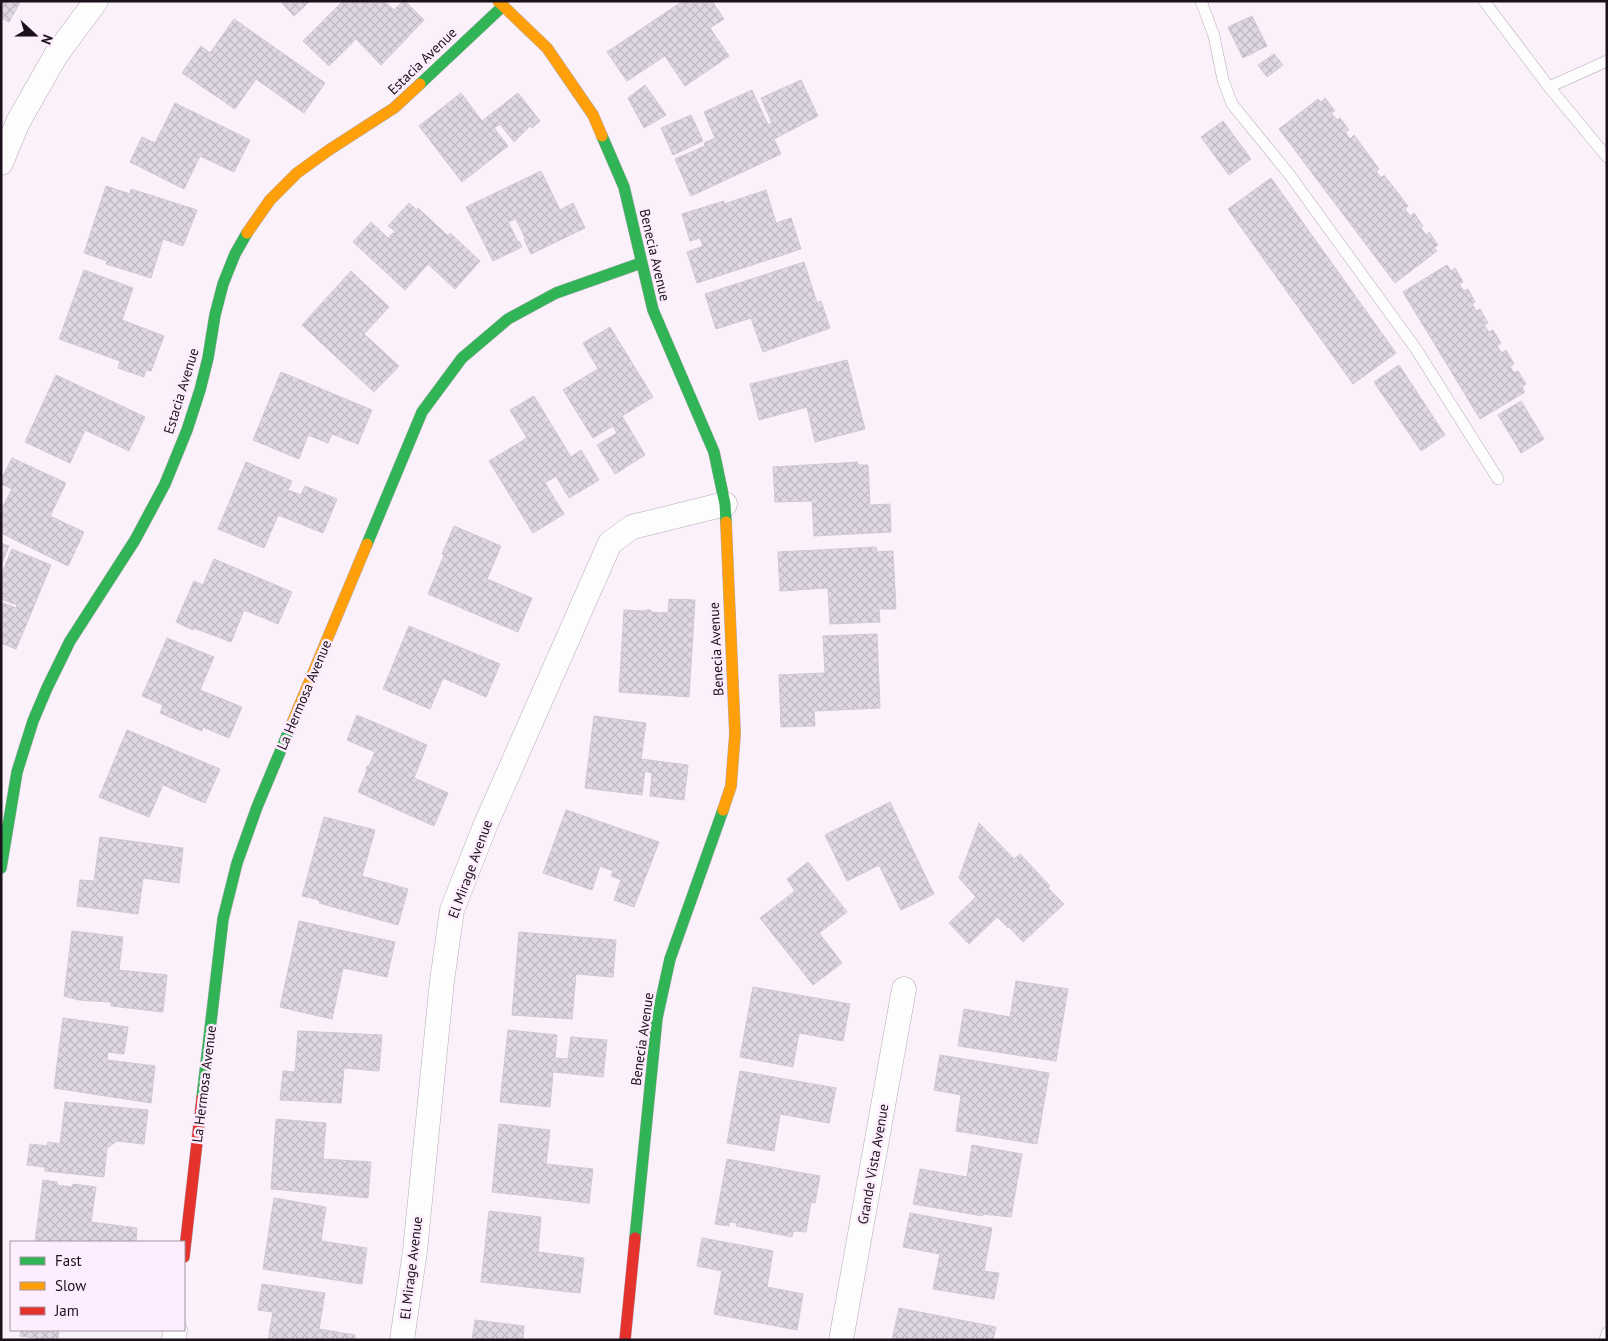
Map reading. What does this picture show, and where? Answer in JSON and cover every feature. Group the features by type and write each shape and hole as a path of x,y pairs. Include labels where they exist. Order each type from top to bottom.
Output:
{"street":[{"path":"1,163 18,122 56,55 96,1"},
{"name":"Benecia Avenue","path":"501,4 547,48 593,114 624,187 653,310 714,452 725,504 736,734 731,786 670,959 657,1018 625,1340"},
{"name":"Estacia Avenue","path":"1,868 17,773 24,747 44,692 71,639 135,540 172,469 207,363 215,315 223,284 242,243 270,200 289,180 337,144 378,120 394,108 501,4"},
{"name":"La Hermosa Avenue","path":"185,1248 223,919 237,863 257,807 422,412 462,358 508,319 556,292 641,263"},
{"name":"El Mirage Avenue","path":"402,1340 415,1251 442,981 452,910 485,826 610,543 632,527 725,504"},
{"name":"Grande Vista Avenue","path":"841,1340 904,989"}],"lane":[{"path":"1201,1 1214,36 1223,80 1232,104 1289,174 1416,349 1498,479"},
{"path":"1484,1 1549,86 1607,156"},
{"path":"1549,86 1607,60"},
{"path":"1604,1340 1607,1333"}],"building":[{"path":"1,1 21,1 9,22 1,18"},
{"path":"280,1 310,1 294,16"},
{"path":"343,1 384,1 394,10 405,1 424,20 381,65 356,39 329,66 303,41"},
{"path":"683,1 712,1 724,19 710,28 729,56 685,86 665,56 627,81 607,52"},
{"path":"1252,16 1267,46 1243,58 1228,27"},
{"path":"234,19 325,83 304,113 256,79 235,109 182,73 201,46 210,53"},
{"path":"1274,54 1283,65 1267,77 1258,65"},
{"path":"801,80 818,116 774,139 781,154 691,196 675,159 705,146 704,143 715,138 704,112 752,90 768,125 772,123 761,98"},
{"path":"645,85 666,115 644,128 628,98"},
{"path":"461,93 482,121 518,93 540,121 532,128 530,126 514,142 500,124 494,128 508,146 462,182 419,126"},
{"path":"1325,98 1335,111 1331,113 1337,120 1340,118 1349,130 1345,132 1350,139 1354,135 1379,169 1376,171 1381,178 1384,175 1408,206 1405,209 1410,216 1414,213 1423,226 1421,228 1426,235 1429,232 1438,245 1434,248 1437,251 1395,283 1279,129 1318,99 1321,102"},
{"path":"175,103 250,140 234,172 200,156 184,189 130,162 142,137 155,143"},
{"path":"691,115 703,141 673,155 661,128"},
{"path":"1223,121 1251,159 1229,175 1201,137"},
{"path":"541,171 560,210 573,203 585,228 531,254 516,219 508,222 522,247 493,261 466,207"},
{"path":"1271,178 1396,353 1353,384 1228,209"},
{"path":"106,186 130,194 131,189 197,210 183,246 163,239 151,278 106,264 107,261 84,253"},
{"path":"766,190 776,223 791,218 801,249 697,283 687,252 703,246 700,238 690,241 682,214 724,201 724,204"},
{"path":"409,203 417,210 418,208 448,236 450,233 480,261 455,289 428,264 405,290 353,242 371,222 388,238 395,231 388,226"},
{"path":"804,262 817,303 821,301 830,328 763,352 751,318 716,329 705,294"},
{"path":"1447,265 1451,271 1455,268 1463,282 1459,284 1464,291 1468,289 1475,302 1472,304 1476,311 1480,309 1488,323 1484,325 1489,332 1493,330 1501,343 1497,346 1502,353 1506,350 1514,364 1510,366 1514,373 1518,371 1526,384 1522,387 1525,392 1480,419 1403,292"},
{"path":"84,270 133,288 122,320 164,336 151,371 146,370 144,377 118,368 120,361 59,339"},
{"path":"351,271 389,307 364,334 399,366 374,392 302,325"},
{"path":"610,327 653,397 622,416 645,455 615,474 597,445 617,433 613,426 593,438 563,390 598,369 583,343"},
{"path":"847,360 865,429 815,442 807,407 759,420 750,384"},
{"path":"1399,365 1445,435 1421,451 1374,382"},
{"path":"281,372 372,410 358,444 332,434 328,443 308,435 299,459 253,440"},
{"path":"56,375 145,417 129,451 85,430 70,463 25,442"},
{"path":"534,396 571,457 581,450 599,480 569,498 556,476 545,483 564,514 533,533 489,461 527,438 510,410"},
{"path":"1521,401 1544,439 1521,453 1498,415"},
{"path":"12,458 66,483 50,516 84,532 68,566 1,533 2,508 12,489 1,484 1,480"},
{"path":"246,462 292,481 288,490 301,495 305,486 337,499 323,533 278,515 264,548 218,529"},
{"path":"858,462 857,465 868,465 870,505 890,504 891,532 814,536 812,501 775,502 773,467"},
{"path":"454,526 501,546 487,579 532,598 518,632 428,594"},
{"path":"1,543 9,546 1,565"},
{"path":"876,547 877,552 893,551 896,609 879,609 880,622 830,624 828,588 780,591 778,552"},
{"path":"12,549 51,565 16,649 1,643 1,602 16,608 17,605 1,599 1,575"},
{"path":"214,559 292,592 278,624 244,610 231,642 194,628 193,630 176,622 194,581 203,585"},
{"path":"669,599 695,600 689,697 619,692 624,610 651,610 651,612 668,613"},
{"path":"409,626 500,664 486,697 443,678 430,709 383,689"},
{"path":"877,634 880,708 814,711 815,726 781,727 779,675 825,673 823,636"},
{"path":"167,638 214,657 200,690 242,707 229,738 203,727 202,731 160,713 163,705 142,696"},
{"path":"357,715 427,745 414,778 448,793 434,826 358,792 367,766 369,766 375,752 347,740"},
{"path":"594,716 646,723 641,759 688,765 684,800 650,796 652,773 645,771 642,795 585,788"},
{"path":"127,730 220,769 205,803 163,785 149,817 99,797"},
{"path":"890,802 934,894 901,910 879,865 847,881 825,835"},
{"path":"566,810 659,842 634,907 614,900 621,880 611,876 613,871 600,866 592,890 543,873"},
{"path":"324,817 375,830 362,876 408,889 398,925 319,903 320,901 302,896"},
{"path":"979,823 1014,859 1020,854 1064,904 1023,942 997,917 969,944 949,923 976,897 959,878"},
{"path":"100,837 183,848 179,883 143,878 138,914 77,906 80,880 94,881"},
{"path":"808,862 847,912 819,933 842,963 813,985 760,918 795,891 787,879"},
{"path":"299,921 395,942 387,977 343,968 332,1019 280,1007"},
{"path":"72,931 123,937 119,970 167,975 163,1012 111,1006 111,1002 79,1000 64,996"},
{"path":"519,932 616,940 613,977 576,974 572,1019 512,1015"},
{"path":"1016,981 1068,989 1056,1061 958,1046 964,1009 1010,1017"},
{"path":"753,987 850,1004 843,1041 799,1033 793,1067 740,1057"},
{"path":"63,1018 128,1027 124,1054 108,1052 107,1060 155,1066 151,1103 54,1088"},
{"path":"508,1030 557,1035 555,1058 568,1059 571,1037 607,1040 603,1077 553,1072 550,1107 500,1102"},
{"path":"298,1031 382,1035 379,1071 344,1068 341,1103 280,1100 283,1071 295,1072"},
{"path":"940,1055 1049,1073 1037,1144 956,1131 961,1095 934,1090"},
{"path":"740,1071 836,1088 829,1123 780,1114 774,1151 727,1143"},
{"path":"65,1102 148,1110 144,1144 117,1141 107,1148 104,1177 45,1171 45,1167 27,1165 30,1144 47,1146 48,1142 60,1144"},
{"path":"276,1119 326,1123 323,1159 371,1162 368,1198 271,1189"},
{"path":"499,1124 550,1130 546,1164 593,1169 589,1203 492,1192"},
{"path":"972,1145 1022,1154 1011,1217 983,1214 983,1216 913,1204 920,1169 967,1177"},
{"path":"727,1159 820,1176 815,1203 811,1202 806,1232 793,1232 792,1237 736,1226 737,1223 729,1222 729,1226 715,1224"},
{"path":"43,1180 57,1182 57,1185 72,1187 73,1184 96,1187 91,1222 137,1228 136,1241 35,1241"},
{"path":"274,1198 326,1207 321,1241 367,1248 362,1284 263,1269"},
{"path":"489,1211 541,1217 538,1252 584,1258 580,1293 481,1282"},
{"path":"910,1213 992,1228 984,1271 999,1273 994,1299 933,1289 940,1254 903,1247"},
{"path":"702,1238 773,1251 767,1287 803,1294 797,1330 714,1314 722,1271 697,1266"},
{"path":"262,1284 325,1293 319,1329 355,1335 355,1340 268,1340 273,1312 258,1310"},
{"path":"899,1308 996,1327 993,1340 892,1340"},
{"path":"475,1320 524,1326 523,1340 472,1340"},
{"path":"21,1331 59,1331 58,1340 35,1340 35,1338 20,1336"}],"traffic: fast":[{"path":"420,84 503,6"},
{"path":"602,136 624,187 653,310 714,452 725,504 726,522"},
{"path":"1,868 17,772 33,721 70,641 135,540 165,484 187,430 200,390 223,284 235,254 247,233"},
{"path":"367,544 422,412 462,358 508,319 556,293 641,263"},
{"path":"202,1098 223,919 237,863 257,807 290,728"},
{"path":"635,1238 657,1018 670,959 723,810"}],"traffic: slow":[{"path":"498,1 547,48 593,115 602,136"},
{"path":"247,233 270,200 297,173 394,108 420,84"},
{"path":"723,810 731,786 735,734 726,522"},
{"path":"290,728 367,544"}],"traffic: jam":[{"path":"185,1248 202,1098"},
{"path":"625,1340 635,1238"}]}
